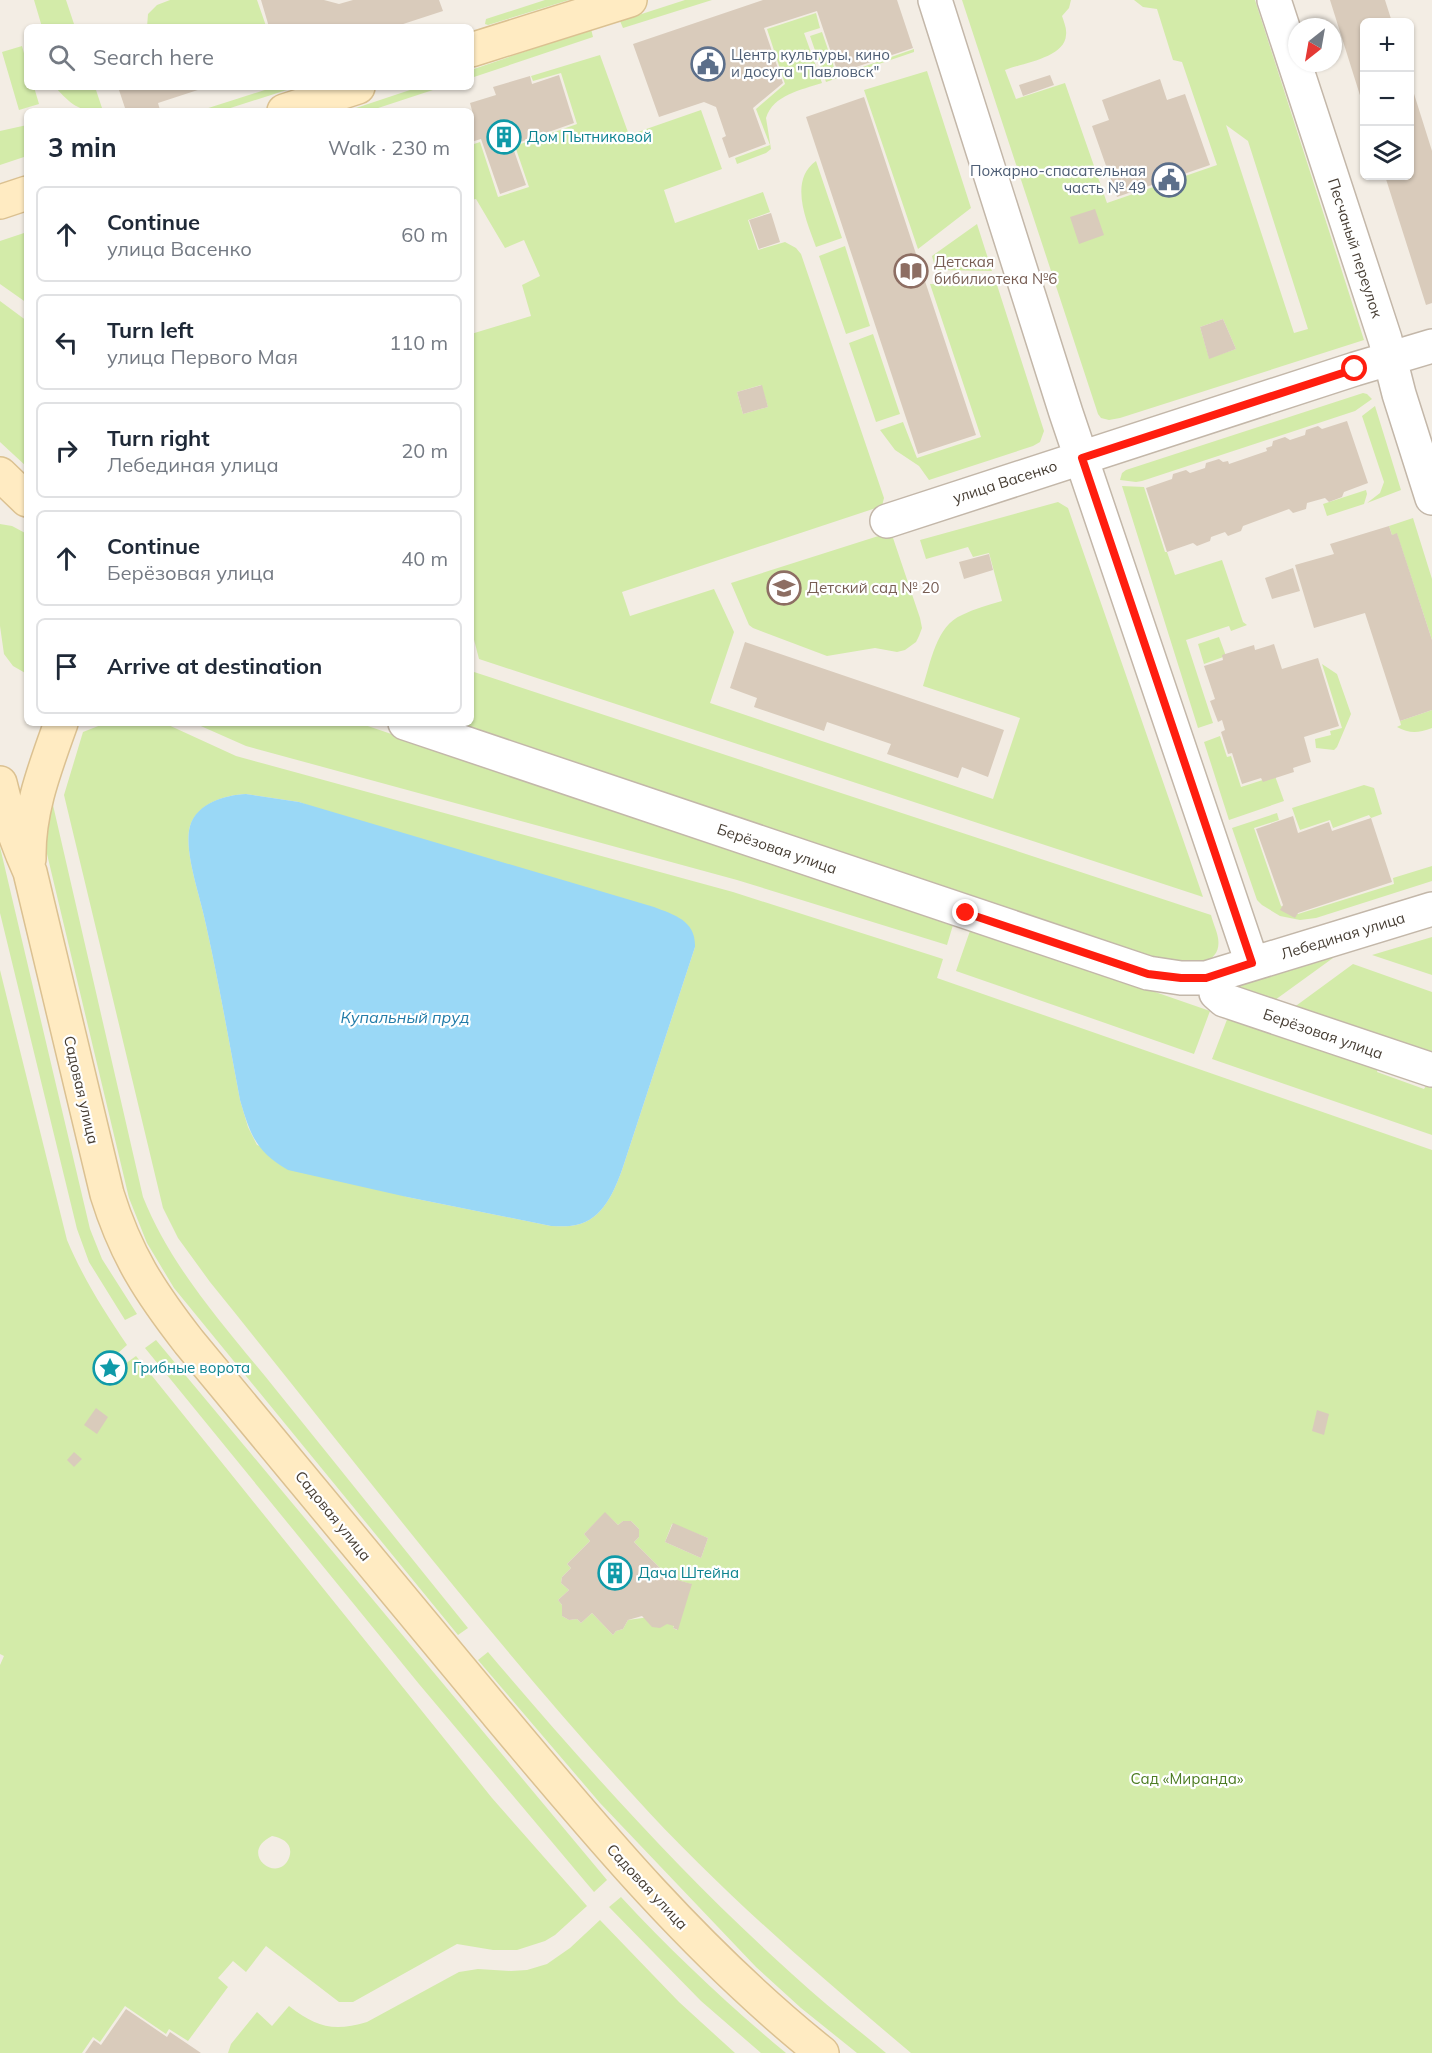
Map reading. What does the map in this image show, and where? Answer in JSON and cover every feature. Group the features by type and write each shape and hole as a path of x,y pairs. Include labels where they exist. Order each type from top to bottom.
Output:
{"main road":[{"path":"474,49 630,0"},
{"path":"293,108 349,90"},
{"path":"0,202 24,194"},
{"path":"0,474 24,497"},
{"name":"Садовая улица","path":"30,872 29,843 35,798 60,726"},
{"name":"Садовая улица","path":"0,783 5,808 30,872 106,1194 127,1251 155,1297 352,1540 608,1846 718,1962 788,2026 822,2053"}],"street":[{"path":"935,0 1082,458 1252,963"},
{"name":"Песчаный переулок","path":"1274,0 1432,498"},
{"name":"улица Васенко","path":"887,521 1432,346"},
{"name":"Берёзовая улица","path":"414,726 1148,974"},
{"name":"Лебединая улица","path":"1148,974 1206,978 1432,909"},
{"name":"Берёзовая улица","path":"1216,993 1224,1000 1432,1071"}],"green space":[{"path":"34,0 66,0 74,24 41,24"},
{"path":"170,0 257,0 265,24 147,24 148,14 157,5"},
{"path":"545,0 569,0 485,24 486,19"},
{"path":"685,0 712,0 623,28 620,21"},
{"path":"962,0 1071,0 1069,8 1062,16 1066,28 1064,43 1042,59 1005,70 1016,99 1065,83 1107,203 1217,165 1182,62 1173,60 1157,9 1143,7 1134,0 1255,0 1364,340 1120,418 1109,420 1101,418","holes":["1226,125 1248,141 1308,329 1294,333","1223,319 1236,349 1209,358 1200,327"]},
{"path":"816,13 820,28 804,33 822,83 797,91 775,104 766,118 771,149 737,164 735,158 770,145 756,109 785,84 767,29"},
{"path":"591,29 593,37 474,77 474,69"},
{"path":"822,32 837,76 914,49 914,52 826,82 810,36"},
{"path":"22,46 24,90 35,90 39,104 19,110 2,52"},
{"path":"600,55 629,135 701,110 722,169 664,190 675,223 763,192 770,212 748,220 758,250 785,242 801,254 884,498 882,506 622,592 630,616 714,589 734,632 710,703 993,799 1020,718 923,686 932,656 946,627 962,615 1002,601 989,553 973,557 968,547 926,559 920,540 1058,502 1068,508 1203,897 479,659 474,640 474,333 531,316 522,285 540,276 524,240 505,248 476,199 474,199 474,144 480,142 498,197 529,187 515,146 577,124 561,73 533,81 531,76","holes":["761,385 768,407 743,414 737,392"]},
{"path":"927,71 971,208 918,249 864,90"},
{"path":"58,90 96,90 102,108 81,108"},
{"path":"265,90 287,90 230,108 208,108"},
{"path":"410,90 433,90 378,108 356,108"},
{"path":"24,126 24,157 0,165 0,131"},
{"path":"816,161 842,238 816,247 805,214 801,190 808,169"},
{"path":"977,224 992,271 936,270 932,256"},
{"path":"24,233 24,301 0,284 0,241"},
{"path":"845,246 870,326 846,334 819,256"},
{"path":"930,284 997,285 1044,431 1040,442 1033,446 929,480 919,466 895,450 880,430 903,422 917,458 981,437"},
{"path":"0,301 24,319 24,464 0,442"},
{"path":"873,334 900,414 876,422 849,343"},
{"path":"1363,393 1372,399 1355,411 1142,481 1120,480 1122,473 1126,470"},
{"path":"1375,406 1401,490 1367,503 1380,493 1384,482 1362,416"},
{"path":"1122,486 1144,487 1175,575 1222,560 1243,622 1247,625 1231,631 1229,626 1186,640 1213,723 1198,728"},
{"path":"1366,490 1364,504 1327,516 1323,504"},
{"path":"1413,518 1432,579 1432,640 1397,534 1392,535 1389,526"},
{"path":"0,524 12,526 24,532 24,672 13,666 4,654 0,626"},
{"path":"891,532 922,628 916,642 905,650 897,652 875,648 827,656 749,625 731,583"},
{"path":"1219,637 1226,656 1204,664 1198,644"},
{"path":"1322,664 1337,674 1351,714 1334,750 1316,748 1315,739 1331,735 1330,731 1342,728"},
{"path":"474,672 1211,915 1217,935 1218,948 1215,955 1209,960 1193,965 1168,965 455,726 474,726"},
{"path":"1432,710 1432,728 1414,732 1397,727 1401,725 1400,721"},
{"name":"Сад «Миранда»","path":"98,726 171,726 236,756 733,892 943,959 937,978 1432,1150 1432,2053 911,2053 734,1897 666,1831 524,1671 210,1282 178,1238 163,1208 64,795 83,732","holes":["246,794 299,802 695,947 620,1176 607,1203 594,1217 576,1225 551,1226 407,1197 257,1145 248,1127 240,1100 188,836 190,826 199,811 221,798","605,1513 618,1525 623,1521 631,1521 639,1529 639,1537 634,1542 670,1578 691,1584 677,1630 673,1628 678,1613 628,1620 623,1629 616,1631 613,1635 592,1613 581,1623 577,1619 569,1620 562,1616 562,1605 558,1600 569,1590 561,1583 562,1577 571,1568 567,1564 590,1541 584,1534","672,1524 708,1538 701,1558 665,1542"]},
{"path":"201,726 368,726 953,925 947,945 737,880 246,746"},
{"path":"1220,736 1227,757 1231,756 1241,787 1275,776 1284,801 1229,820 1204,742"},
{"path":"1364,785 1374,788 1382,814 1371,818 1369,815 1333,828 1330,820 1300,830 1292,808"},
{"path":"50,792 143,1197 155,1224 169,1250 202,1298 468,1628 458,1635 174,1288 147,1243 129,1198 41,827"},
{"path":"1277,813 1279,820 1254,828 1281,906 1298,914 1394,884 1393,878 1432,866 1432,881 1316,918 1300,920 1280,916 1257,900 1232,828"},
{"path":"0,847 90,1229 102,1259 137,1314 125,1320 89,1262 77,1229 0,913"},
{"path":"971,928 1210,1011 1194,1054 956,971"},
{"path":"1432,937 1432,975 1372,955"},
{"path":"1327,957 1333,958 1275,1000 1233,986"},
{"path":"1353,964 1432,992 1432,1055 1293,1008"},
{"path":"0,970 67,1240 94,1294 127,1345 117,1354 125,1364 136,1356 492,1798 587,1906 545,1941 517,1950 493,1950 457,1944 353,2002 339,2002 266,1946 246,1972 233,1961 218,1978 228,1987 188,2041 169,2029 166,2034 125,2006 100,2042 93,2037 82,2053 0,2053 0,1665 4,1656 0,1654","holes":["272,1836 287,1842 290,1849 289,1858 284,1866 277,1868 263,1864 258,1850 262,1843"]},
{"path":"1228,1017 1378,1068 1377,1072 1424,1089 1427,1084 1432,1086 1432,1135 1212,1059"},
{"path":"156,1340 607,1880 594,1892 419,1684 145,1348"},
{"path":"488,1652 634,1818 711,1898 803,1984 886,2053 857,2053 801,2008 756,1967 600,1803 478,1660"},
{"path":"621,1897 701,1978 786,2053 761,2053 701,2001 609,1907"},
{"path":"600,1920 679,2002 735,2053 228,2053 231,2044 257,2012 272,2026 289,2006 308,2019 325,2026 344,2027 367,2022 459,1972 478,1969 527,1970 547,1964 570,1948"}],"water":[{"name":"Купальный пруд","path":"246,794 299,802 654,907 676,916 688,925 692,931 695,947 620,1176 607,1203 594,1217 576,1225 551,1226 407,1197 288,1170 261,1149 247,1123 240,1100 188,836 194,818 205,806 221,798"}],"building":[{"path":"261,0 324,0 339,4 353,0 439,0 443,11 403,24 268,24"},
{"name":"Центр культуры, кино и досуга \"Павловск\"","path":"763,0 897,0 913,48 838,73 817,11 764,28 783,83 753,108 766,144 729,158 722,138 726,136 716,107 704,102 659,117 633,44"},
{"path":"1330,0 1385,0 1391,18 1360,18 1360,95 1342,38 1342,18 1336,18"},
{"name":"Дом Пытниковой","path":"559,75 574,123 512,145 526,185 500,194 481,139 474,141 474,108 471,108 470,103 496,95 493,87 530,76 532,84"},
{"path":"1050,75 1054,85 1023,96 1019,85"},
{"path":"1160,79 1167,100 1185,94 1210,165 1117,197 1092,126 1109,120 1102,100"},
{"path":"119,90 198,90 158,103 159,108 125,108"},
{"path":"1414,94 1432,151 1432,303 1426,305 1386,180 1414,180"},
{"path":"864,97 976,435 918,454 806,117"},
{"path":"1095,209 1104,235 1079,244 1070,217"},
{"path":"771,213 780,242 759,249 749,220"},
{"path":"1223,319 1236,349 1209,359 1200,327"},
{"path":"762,385 768,407 743,414 737,392"},
{"path":"1347,421 1368,483 1344,492 1342,497 1329,502 1325,498 1307,503 1306,509 1293,513 1289,509 1243,526 1241,531 1228,536 1225,532 1197,546 1193,543 1167,552 1146,488 1172,479 1173,474 1186,470 1190,473 1205,468 1206,463 1219,459 1223,462 1228,461 1229,464 1267,451 1266,448 1272,446 1273,441 1285,437 1290,440 1305,435 1306,430 1318,426 1322,429"},
{"path":"1389,526 1392,535 1397,533 1432,640 1432,710 1400,721 1365,613 1314,628 1295,565 1334,554 1330,544"},
{"path":"989,554 993,570 964,579 959,562"},
{"path":"1293,568 1300,591 1272,599 1265,578"},
{"path":"745,642 1004,730 988,777 962,767 958,778 887,754 891,744 827,722 824,731 754,707 757,698 730,688"},
{"path":"1274,644 1282,669 1318,658 1339,726 1304,737 1311,762 1293,768 1294,772 1263,782 1261,778 1242,784 1232,753 1228,754 1221,732 1225,730 1222,720 1218,722 1210,701 1215,699 1204,666 1223,660 1222,655 1254,645 1255,650"},
{"path":"1293,816 1298,833 1329,822 1332,831 1371,818 1392,882 1298,913 1295,918 1280,910 1283,905 1256,829"},
{"path":"96,1408 108,1417 97,1434 84,1425"},
{"path":"1317,1410 1329,1414 1324,1435 1312,1431"},
{"path":"74,1452 82,1459 74,1467 67,1460"},
{"name":"Дача Штейна","path":"605,1512 618,1525 623,1521 631,1521 639,1529 639,1537 634,1542 670,1578 692,1584 678,1630 667,1624 660,1628 652,1627 642,1616 628,1620 623,1629 616,1631 613,1635 592,1613 581,1623 577,1619 569,1620 562,1616 562,1605 558,1600 569,1590 561,1583 562,1577 571,1568 567,1564 590,1541 584,1534"},
{"path":"673,1523 708,1538 701,1558 665,1542"},
{"path":"126,2009 167,2037 170,2032 201,2053 85,2053 94,2040 101,2045"}],"place":[{"name":"Центр культуры, кино и досуга \"Павловск\"","path":"708,64"},
{"name":"Дом Пытниковой","path":"504,137"},
{"name":"Пожарно-спасательная часть № 49","path":"1169,180"},
{"name":"Детская бибилиотека №6","path":"911,271"},
{"name":"Детский сад № 20","path":"784,588"},
{"name":"Грибные ворота","path":"110,1368"},
{"name":"Дача Штейна","path":"615,1573"}],"route":[{"path":"966,913 1148,974 1194,979 1206,978 1252,963 1082,458 1355,369"}]}
